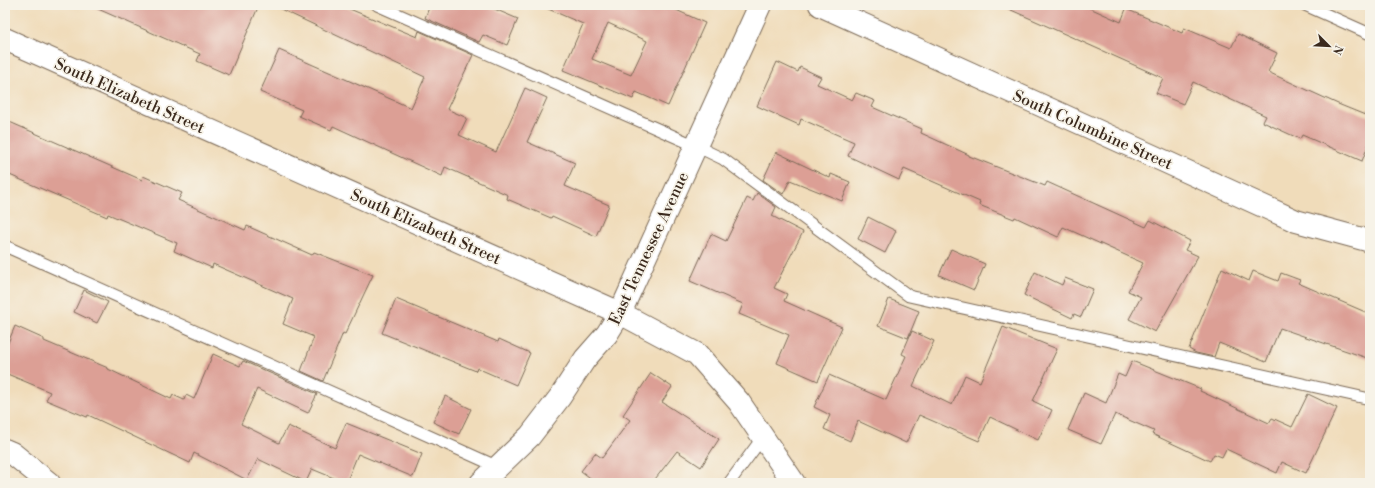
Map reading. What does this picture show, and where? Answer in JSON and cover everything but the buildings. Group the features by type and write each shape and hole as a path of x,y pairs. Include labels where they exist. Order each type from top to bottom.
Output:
{"street":[{"name":"East Tennessee Avenue","path":"481,483 530,436 620,313 760,5"},
{"name":"South Columbine Street","path":"820,5 1296,221 1370,241"},
{"name":"South Elizabeth Street","path":"5,39 620,313 697,354 739,402 794,483"},
{"path":"5,450 12,453 49,483"}],"lane":[{"path":"377,5 723,159 909,296 1370,399"},
{"path":"1305,5 1370,34"},
{"path":"5,246 498,467"},
{"path":"729,483 763,437"}]}
